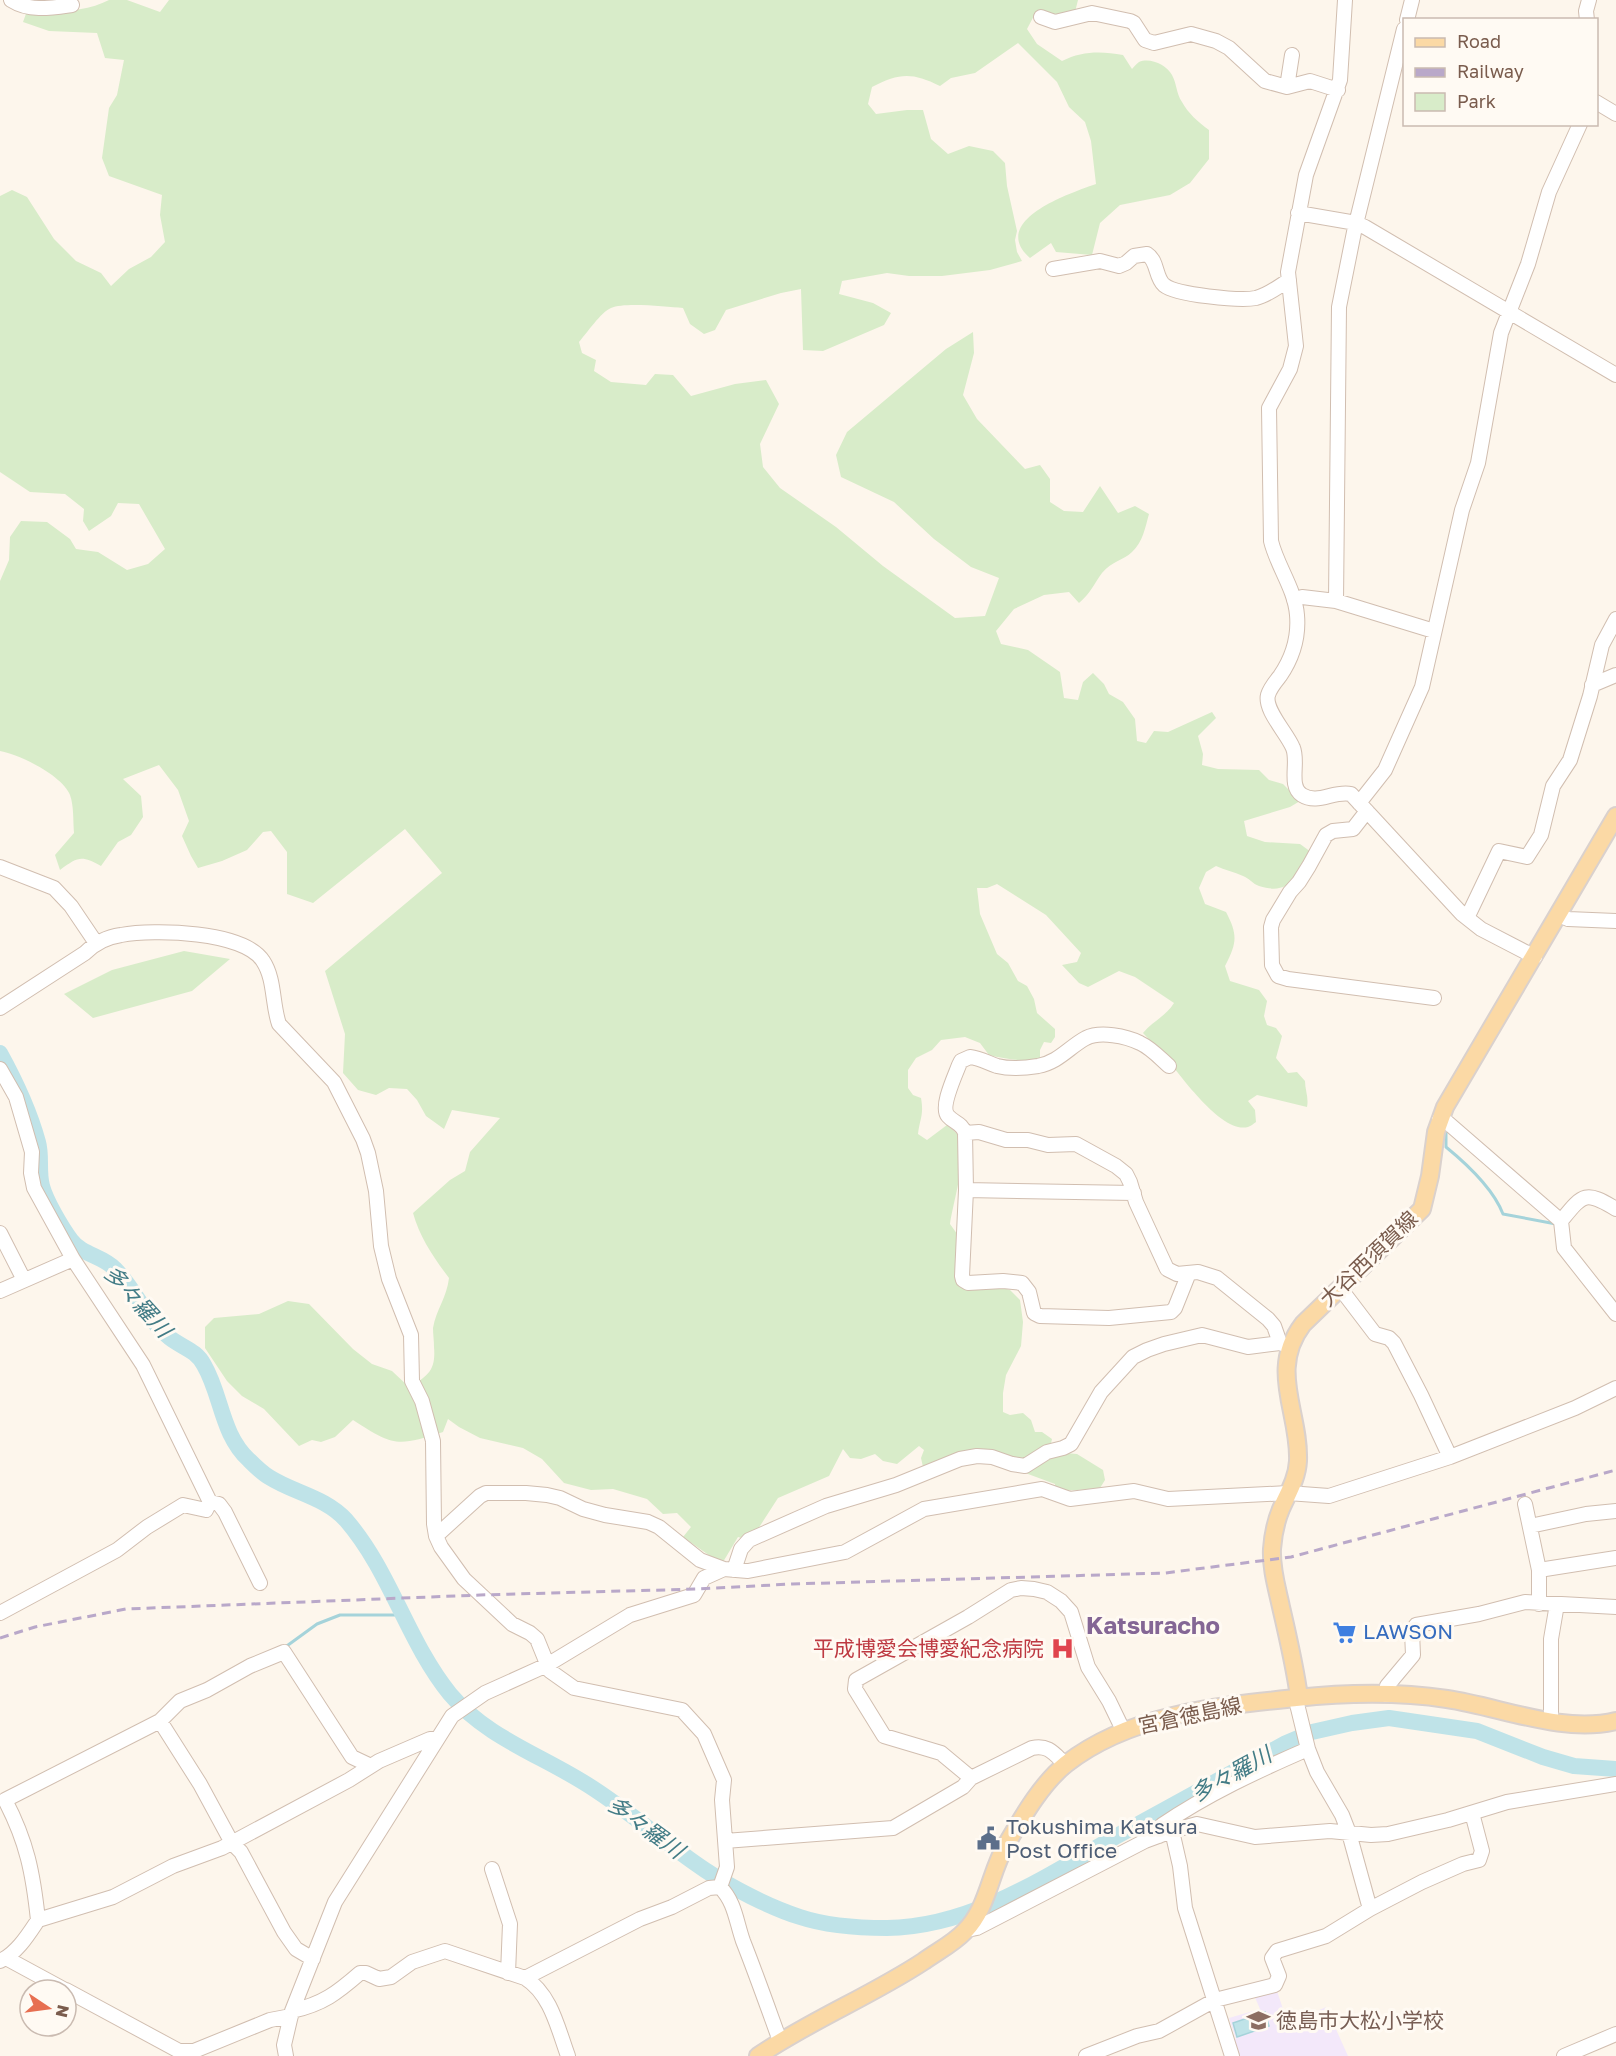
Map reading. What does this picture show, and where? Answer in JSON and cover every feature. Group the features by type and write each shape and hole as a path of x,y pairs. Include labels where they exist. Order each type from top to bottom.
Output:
{"main road":[{"name":"大谷西須賀線","path":"1299,1697 1272,1560 1275,1528 1296,1477 1298,1462 1297,1442 1286,1378 1285,1345 1303,1324 1422,1209 1439,1120 1616,816"},
{"name":"宮倉徳島線","path":"758,2056 780,2041 900,1976 957,1939 970,1926 986,1897 1004,1848 1049,1781 1066,1765 1096,1745 1124,1732 1162,1719 1242,1704 1299,1697 1386,1695 1448,1699 1573,1725 1616,1721"}],"street":[{"path":"11,0 40,9 72,5"},
{"path":"1345,0 1338,90 1306,175 1288,272 1296,346 1290,369 1269,408 1271,542 1274,555 1294,600 1297,615 1294,651 1268,693 1267,704 1292,746 1297,759 1294,781 1296,790 1304,796 1317,799 1342,792 1351,794 1467,918 1481,929 1534,957"},
{"path":"1408,18 1412,0"},
{"path":"1587,18 1589,0"},
{"path":"1041,17 1055,22 1092,13 1130,21 1134,23 1145,40 1154,44 1191,34 1209,38 1229,48 1264,81 1287,87 1310,81 1338,90"},
{"path":"1336,602 1339,308 1356,223 1401,56 1403,38"},
{"path":"1287,87 1292,55"},
{"path":"1598,103 1616,114"},
{"path":"1434,998 1278,976 1272,965 1271,927 1326,835 1333,831 1353,829 1385,770 1422,687 1462,510 1478,463 1507,314 1528,264 1549,192 1579,126"},
{"path":"1298,213 1356,223 1507,314 1616,375"},
{"path":"1053,269 1100,261 1119,266 1134,256 1147,254 1153,258 1162,283 1170,290 1204,296 1243,298 1255,298 1266,294 1289,280"},
{"path":"1294,600 1302,597 1336,602 1434,631"},
{"path":"1467,918 1499,852 1527,857 1541,835 1553,786 1570,760 1602,645 1616,619"},
{"path":"1592,686 1616,675"},
{"path":"0,867 54,888 71,906 96,943"},
{"path":"1559,915 1568,919 1616,921"},
{"path":"0,1008 85,953 96,943 120,935 159,933 214,936 239,943 262,959 268,971 279,1024 334,1082 368,1153 376,1191 381,1246 389,1279 411,1335 412,1381 422,1401 433,1441 435,1536 464,1579 512,1624 537,1639 550,1671 574,1688 682,1710 704,1734 724,1780 722,1800 727,1867 722,1882 735,1909 740,1932 780,2041"},
{"path":"1169,1066 1140,1043 1123,1037 1104,1035 1085,1038 1060,1058 1039,1066 1011,1068 997,1066 976,1058 965,1058 959,1065 945,1108 949,1117 960,1124 965,1133 966,1190 962,1276 963,1280 968,1283 1004,1281 1022,1284 1029,1292 1034,1313 1040,1316 1108,1318 1171,1312 1180,1298 1190,1273"},
{"path":"0,1069 16,1097 32,1152 31,1173 34,1188 73,1259 143,1365 210,1502"},
{"path":"1439,1120 1448,1123 1562,1221"},
{"path":"286,2056 284,2045 292,2013 335,1902 452,1716 464,1707 485,1693 547,1665 630,1615 694,1595 704,1578 729,1570 749,1540 826,1506 896,1485 960,1459 977,1456 992,1457 1025,1466 1047,1452 1064,1449 1071,1444 1101,1392 1133,1357 1147,1350 1202,1335 1248,1347 1285,1345 1268,1319 1217,1278 1198,1272 1177,1274 1167,1269 1136,1202 1130,1182 1121,1169 1076,1144 1048,1145 1028,1140 1006,1140 979,1132 965,1133"},
{"path":"966,1190 1134,1193"},
{"path":"1616,1209 1598,1197 1589,1197 1579,1200 1562,1221 1564,1248 1616,1314"},
{"path":"0,1233 24,1280"},
{"path":"0,1291 73,1259"},
{"path":"1340,1288 1375,1334 1389,1338 1394,1343 1450,1457"},
{"path":"435,1536 486,1493 526,1493 560,1498 583,1509 604,1515 648,1522 659,1527 700,1560 729,1570 748,1571 845,1552 924,1509 1042,1489 1070,1499 1134,1491 1168,1499 1288,1493 1329,1496 1450,1457 1575,1408 1616,1388"},
{"path":"210,1502 219,1504 225,1512 260,1583"},
{"path":"0,1613 117,1550 147,1527 183,1505 206,1510 210,1502"},
{"path":"1525,1504 1539,1570 1539,1604"},
{"path":"1530,1526 1586,1514 1616,1511"},
{"path":"1539,1570 1616,1558"},
{"path":"700,1560 704,1578"},
{"path":"971,1778 941,1753 884,1736 854,1684 856,1680 1011,1590 1021,1588 1047,1592 1061,1601 1071,1612 1088,1667 1109,1701 1124,1732"},
{"path":"1386,1695 1387,1686 1413,1654 1412,1632 1416,1625 1479,1614 1525,1602 1616,1607"},
{"path":"1551,1721 1551,1639 1557,1604"},
{"path":"38,1920 33,1872 18,1825 4,1800 160,1721 180,1701 207,1690 250,1666 284,1652 352,1757 371,1766"},
{"path":"1299,1697 1297,1704 1307,1747 1317,1772 1342,1815 1370,1909"},
{"path":"160,1721 200,1784 232,1843 241,1852 290,1940 296,1949 313,1959"},
{"path":"42,1978 3,1959 26,1938 38,1920 113,1897 173,1866 232,1843 371,1766 430,1738 437,1739"},
{"path":"725,1841 893,1828 963,1787 971,1778 1040,1746 1051,1750 1066,1765"},
{"path":"1232,2056 1185,1908 1180,1866 1162,1825 1184,1810 1307,1747"},
{"path":"970,1926 977,1928 1145,1841 1197,1824 1255,1837 1320,1832 1388,1834 1507,1802 1616,1784"},
{"path":"1086,2056 1137,2036 1159,2031 1215,2000 1275,1985 1279,1976 1272,1958 1277,1951 1326,1936 1370,1909 1447,1870 1479,1860 1482,1851 1472,1813"},
{"path":"492,1869 510,1924 508,1973"},
{"path":"525,1978 640,1919 672,1907 722,1882"},
{"path":"78,1996 179,2051 194,2051 270,2020 313,2006 334,1995 360,1973 366,1973 379,1979 391,1977 412,1962 445,1951 525,1978 534,1984 544,1996 568,2056"},
{"path":"1564,2056 1616,2034"}],"shaded area":[{"name":"徳島市大松小学校","path":"1277,1991 1288,2024 1326,2007 1348,2056 1236,2056 1231,2042 1236,2039 1229,2018 1260,2009 1253,1993"}],"green space":[{"path":"109,0 127,0 160,12 169,0 1078,0 1075,12 1054,19 1036,12 1027,29 1037,44 1062,61 1077,55 1107,53 1123,55 1132,69 1139,62 1148,61 1158,63 1170,71 1180,99 1187,110 1209,130 1209,159 1190,183 1170,195 1120,205 1100,223 1092,255 1056,252 1051,243 1030,258 1020,245 1019,232 1026,221 1038,210 1069,194 1096,184 1091,141 1085,122 1069,107 1057,82 1018,43 975,73 951,78 940,86 913,76 890,79 872,87 868,104 876,114 923,110 931,139 948,154 969,146 993,151 1005,163 1007,186 1017,231 1015,240 1017,252 1022,261 990,270 942,276 887,273 842,281 839,294 873,303 891,313 884,325 823,351 803,350 801,289 726,310 715,330 704,334 690,324 683,308 646,305 617,306 603,314 579,342 582,353 596,360 594,371 611,382 646,385 655,374 673,375 691,396 735,384 766,380 779,404 760,444 763,467 780,488 836,527 883,566 955,618 985,616 999,578 971,567 934,539 894,502 841,477 836,455 847,432 946,349 973,332 974,353 963,395 977,419 1025,469 1040,465 1050,479 1050,502 1064,511 1083,512 1100,486 1118,513 1135,506 1149,514 1136,548 1106,569 1079,603 1069,592 1044,595 1014,609 996,631 1001,644 1028,650 1060,672 1064,698 1078,700 1083,682 1093,673 1104,684 1109,694 1123,702 1135,719 1137,741 1146,743 1154,731 1168,732 1212,712 1216,718 1198,736 1203,754 1202,765 1218,769 1259,770 1269,780 1283,784 1300,801 1290,807 1244,821 1247,836 1265,842 1300,844 1311,852 1291,882 1278,888 1259,886 1245,877 1216,866 1206,872 1199,888 1205,904 1226,912 1233,927 1235,939 1225,966 1230,981 1259,990 1267,1001 1264,1016 1267,1025 1276,1028 1282,1036 1276,1058 1288,1073 1297,1072 1305,1081 1307,1107 1257,1095 1248,1101 1255,1110 1256,1122 1248,1127 1237,1127 1226,1121 1202,1101 1143,1033 1174,1003 1135,977 1119,971 1088,987 1079,983 1062,965 1077,962 1081,953 1046,915 997,884 987,888 977,888 980,914 997,954 1008,963 1018,981 1027,986 1034,999 1037,1013 1055,1029 1055,1037 1051,1043 1044,1042 1040,1050 1040,1060 1034,1061 989,1055 980,1043 965,1037 941,1040 932,1050 916,1058 908,1070 908,1088 913,1095 921,1098 922,1104 918,1134 927,1140 947,1125 957,1134 960,1143 961,1166 950,1224 960,1238 960,1276 1010,1290 1020,1300 1023,1322 1021,1346 1006,1375 1003,1412 1010,1415 1023,1413 1031,1420 1035,1432 1042,1432 1052,1439 1050,1448 1077,1454 1103,1470 1105,1480 1100,1488 1055,1489 1055,1484 1028,1474 998,1454 923,1467 921,1458 924,1450 919,1446 897,1464 883,1461 875,1454 861,1459 850,1458 843,1449 829,1476 778,1498 758,1529 745,1539 738,1537 723,1562 713,1558 683,1537 691,1527 677,1513 663,1514 647,1499 613,1489 591,1490 564,1483 542,1459 523,1448 480,1438 448,1419 443,1432 405,1442 377,1435 353,1420 335,1437 321,1442 312,1440 299,1446 264,1409 242,1396 227,1381 205,1348 205,1327 214,1318 259,1314 288,1301 309,1304 353,1349 372,1364 392,1371 409,1387 426,1376 434,1361 433,1328 449,1278 424,1239 413,1213 450,1180 465,1171 470,1152 500,1118 452,1110 444,1129 426,1116 417,1100 407,1089 389,1088 376,1095 358,1090 343,1073 345,1034 325,971 442,873 405,829 313,903 287,894 287,852 271,831 263,832 247,850 198,868 182,836 189,821 178,790 159,765 123,779 141,796 143,817 131,835 118,842 101,866 89,860 80,859 60,870 55,855 74,833 70,795 59,781 40,767 18,756 0,751 0,581 9,560 10,537 21,521 47,522 70,539 76,549 98,552 127,570 148,564 165,549 139,504 118,503 111,516 89,531 83,521 84,509 65,494 30,492 0,472 0,196 12,190 27,197 54,239 76,261 101,273 111,286 129,269 151,257 165,242 160,215 162,195 109,176 102,158 109,108 117,95 124,60 105,58 97,33 49,31 23,22 27,11 69,11"},
{"path":"184,951 230,959 192,991 93,1018 64,994 112,970"}],"water":[{"path":"1265,2012 1269,2026 1237,2037 1233,2023"}],"waterway":[{"name":"多々羅川","path":"0,1053 22,1096 34,1130 39,1147 44,1192 67,1235 81,1249 105,1261 115,1269 161,1330 201,1360 210,1377 227,1427 240,1450 249,1460 269,1477 329,1506 346,1520 362,1540 422,1652 450,1694 479,1722 583,1782 705,1870 763,1902 810,1920 854,1927 887,1928 948,1919 978,1909 1034,1883 1286,1743 1312,1732 1352,1723 1389,1718 1477,1731 1543,1757 1574,1766 1616,1769"},
{"path":"1446,1127 1446,1147 1486,1186 1503,1214 1556,1224"},
{"path":"284,1648 317,1624 340,1615 403,1615"}],"railway":[{"path":"0,1638 35,1627 126,1609 792,1584 1165,1573 1291,1557 1616,1470"}],"place":[{"name":"LAWSON","path":"1345,1632"},
{"name":"平成博愛会博愛紀念病院","path":"1062,1649"},
{"name":"Tokushima Katsura Post Office","path":"988,1839"},
{"name":"徳島市大松小学校","path":"1258,2021"}],"district":[{"name":"Katsuracho","path":"1153,1626"}]}
